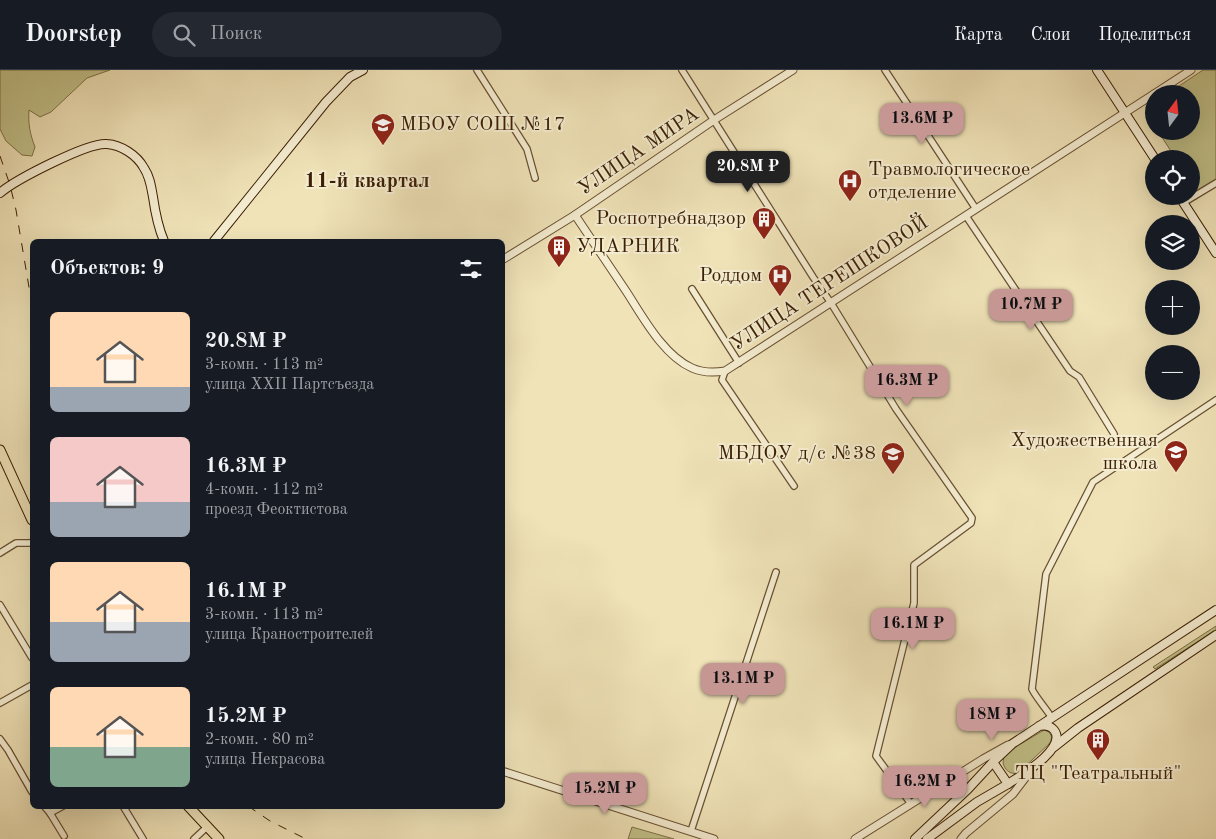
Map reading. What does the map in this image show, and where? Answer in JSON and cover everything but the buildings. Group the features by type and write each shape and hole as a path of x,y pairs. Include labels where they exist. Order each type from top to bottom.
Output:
{"main road":[{"path":"216,239 326,102 350,78 363,70"},
{"path":"1097,70 1149,150"},
{"path":"0,193 26,176 88,147 106,144 115,146 130,153 138,160 150,178 152,196 163,239"},
{"path":"1184,205 1216,253"},
{"path":"0,450 30,516"},
{"path":"915,839 958,799 992,762 1012,744 1216,610"},
{"path":"926,839 977,802 1036,765 1052,748 1078,728 1216,635"},
{"path":"1039,726 1048,726 1054,730 1056,738 1052,748"},
{"path":"992,762 1008,784"},
{"path":"191,809 219,839"}],"street":[{"path":"477,70 527,149 535,178"},
{"path":"682,70 831,303 896,409 972,518 971,523 914,564 914,603 876,756 911,804"},
{"name":"УЛИЦА МИРА","path":"505,258 576,215 714,120 792,70"},
{"path":"885,70 976,209"},
{"name":"УЛИЦА ТЕРЕШКОВОЙ","path":"1168,85 1191,70"},
{"name":"УЛИЦА ТЕРЕШКОВОЙ","path":"725,371 1145,100"},
{"path":"1200,191 1216,183"},
{"path":"576,215 669,352 696,370 713,373 725,371 722,380 794,486"},
{"path":"966,216 1070,371 1079,377 1114,434"},
{"path":"692,289 739,363"},
{"path":"1052,718 1033,693 1032,686 1046,574 1093,482 1216,400"},
{"path":"0,553 16,543 30,544"},
{"path":"691,831 776,572"},
{"path":"0,605 30,655"},
{"path":"0,703 30,686"},
{"path":"0,739 30,788"},
{"path":"855,839 983,759 1012,744"},
{"path":"983,759 988,759 992,762"},
{"path":"961,839 1013,794 1036,765"},
{"path":"505,772 714,839"},
{"path":"1008,784 1013,794"},
{"path":"47,809 64,836"},
{"path":"50,813 57,809"},
{"path":"125,809 143,839"},
{"path":"194,839 207,827"}],"shaded area":[{"path":"0,70 110,70 87,78 51,112 40,117 29,110 30,129 35,147 32,156 22,155 6,141 0,129"},
{"path":"1203,70 1216,70 1216,183 1200,193 1200,150 1170,150 1164,140 1200,140 1200,85 1180,85"},
{"path":"1216,626 1216,630 1155,669 1153,667"},
{"path":"1044,730 1051,735 1049,744 1018,773 1008,771 1003,763 1004,756"},
{"path":"632,827 674,839 628,839"}],"railway":[{"path":"0,156 16,210 30,293"},
{"path":"252,809 270,821 306,839"}],"place":[{"name":"МБОУ СОШ №17","path":"383,146"},
{"name":"Травмологическое отделение","path":"850,202"},
{"name":"Роспотребнадзор","path":"764,240"},
{"name":"УДАРНИК","path":"559,268"},
{"name":"Роддом","path":"780,297"},
{"name":"Художественная школа","path":"1176,473"},
{"name":"МБДОУ д/с №38","path":"893,475"},
{"name":"ТЦ \"Театральный\"","path":"1098,761"}],"district":[{"name":"11-й квартал","path":"367,181"}]}
